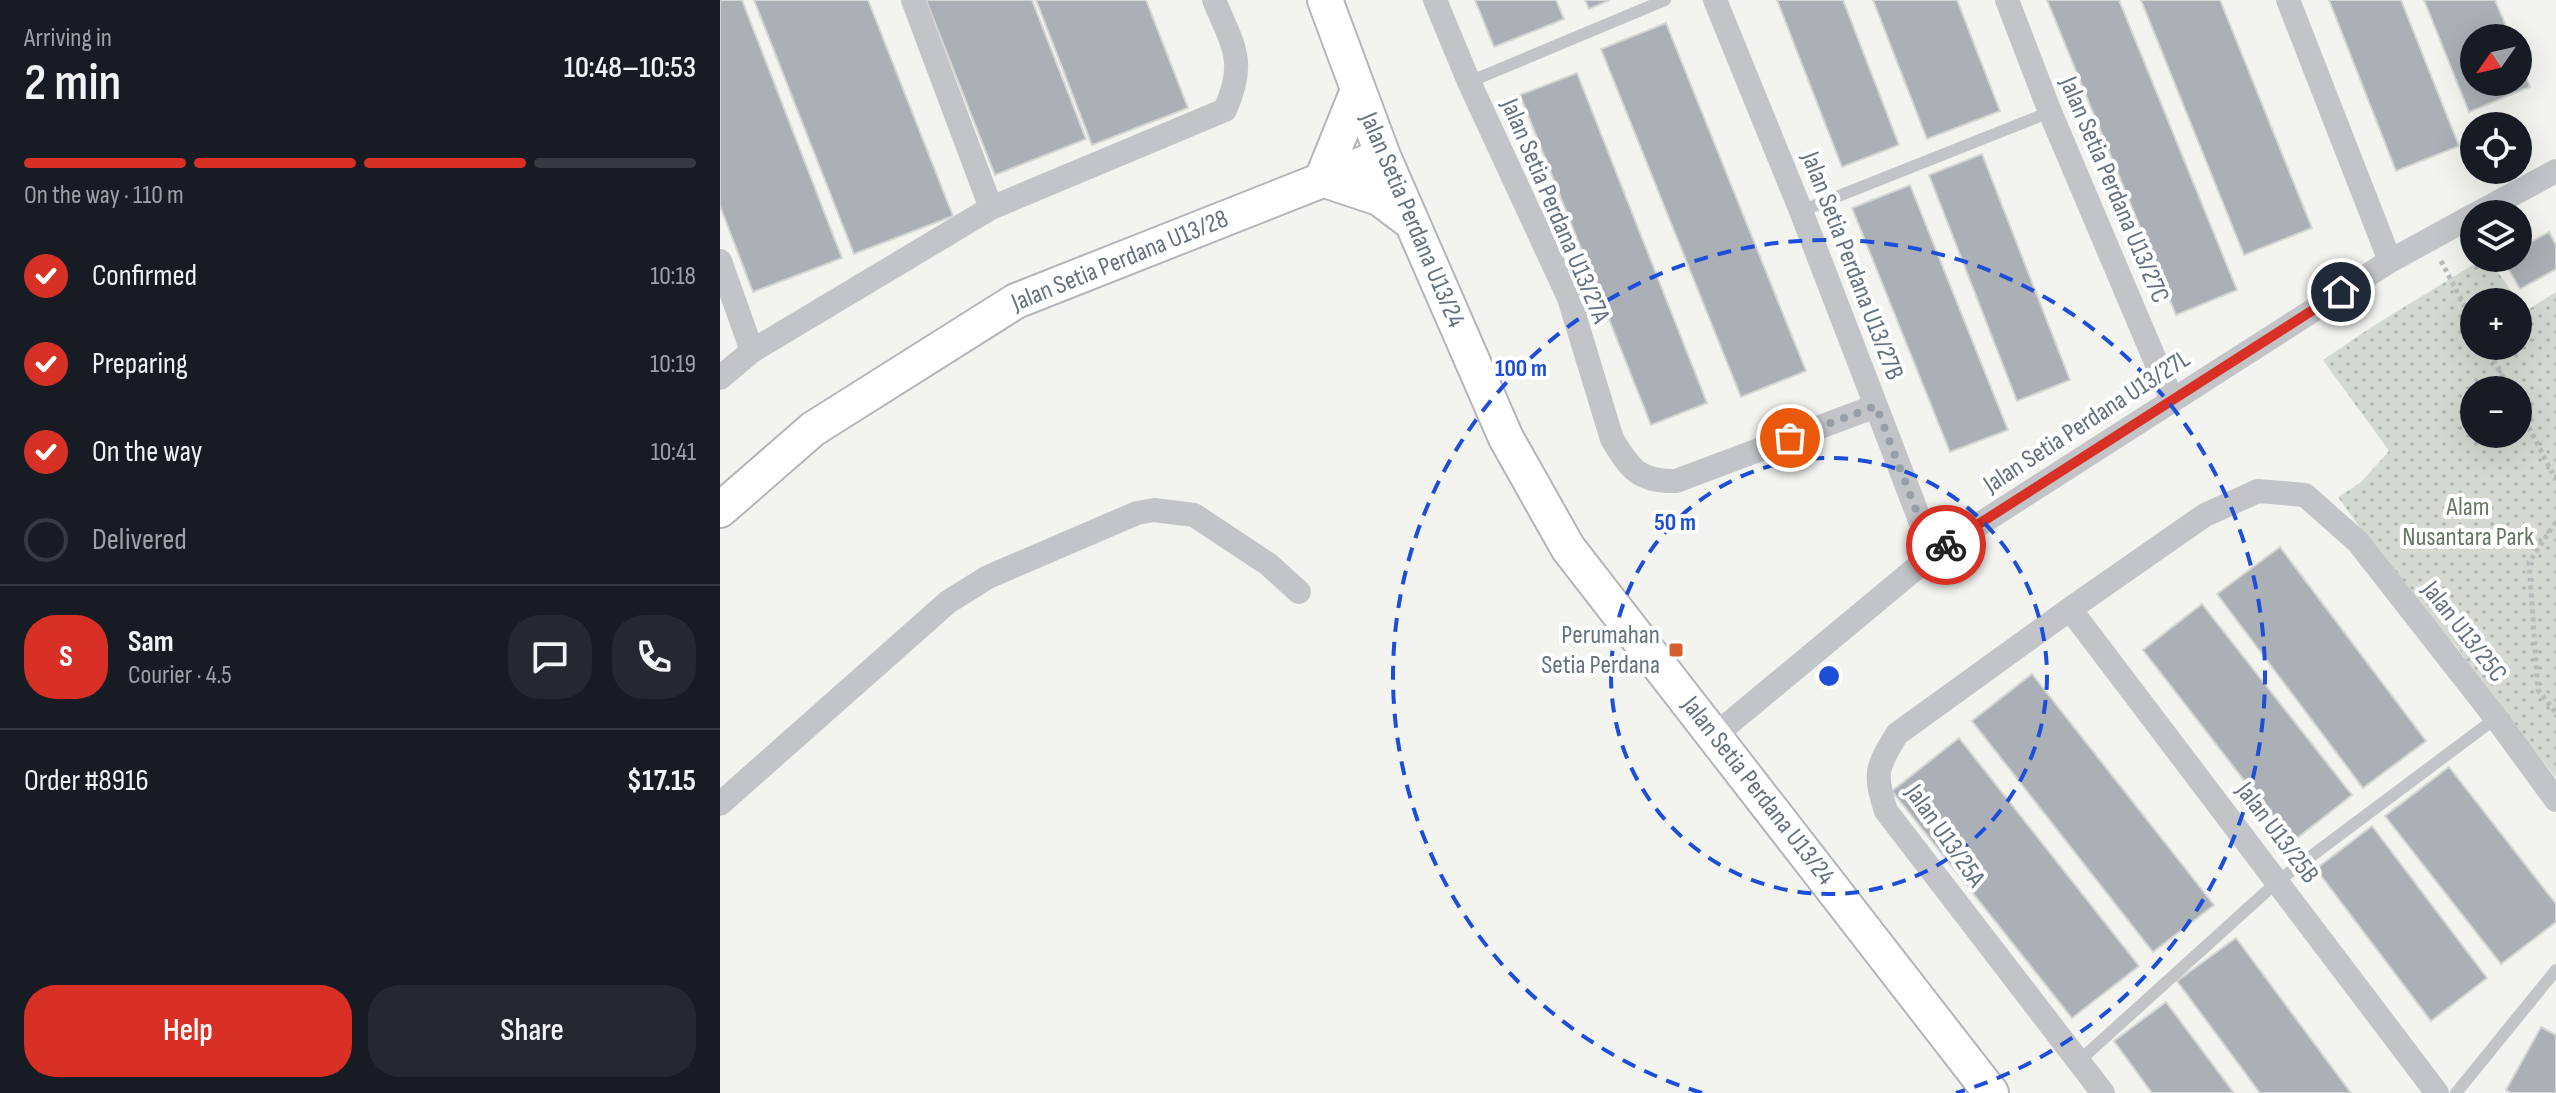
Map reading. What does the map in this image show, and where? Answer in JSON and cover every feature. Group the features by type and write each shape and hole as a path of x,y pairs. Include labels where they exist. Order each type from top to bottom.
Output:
{"street":[{"path":"913,0 991,208"},
{"path":"720,378 752,351 991,208 1225,110 1235,87 1237,65 1234,49 1214,0"},
{"name":"Jalan Setia Perdana U13/24","path":"1325,0 1383,156 1506,438 1568,548 1991,1093"},
{"name":"Jalan Setia Perdana U13/27A","path":"1435,0 1469,82 1569,298 1612,439 1637,473 1656,481 1676,481 1876,406"},
{"name":"Jalan Setia Perdana U13/27B","path":"1715,0 1801,211 1933,554"},
{"name":"Jalan Setia Perdana U13/27C","path":"2007,0 2050,112 2172,400"},
{"path":"2288,0 2390,261"},
{"path":"1358,90 1322,179 1379,198 1411,222"},
{"name":"Jalan Setia Perdana U13/28","path":"720,510 813,429 1016,301 1383,156"},
{"name":"Jalan Setia Perdana U13/27L","path":"2501,200 2556,171"},
{"name":"Jalan Setia Perdana U13/27L","path":"1714,736 1933,554 2390,261 2460,222"},
{"path":"720,261 752,351"},
{"name":"Jalan U13/25C","path":"2070,609 2205,515 2258,491 2305,495 2358,542 2556,800"},
{"path":"720,804 948,602 988,577 1137,513 1154,510 1194,515 1268,564 1299,592"},
{"name":"Jalan U13/25B","path":"2070,609 2437,1093"},
{"name":"Jalan U13/25A","path":"2070,609 1897,734 1882,759 1877,782 1886,811 2103,1093"}],"lane":[{"path":"1469,82 1665,0"},
{"path":"1801,211 2050,112"},
{"path":"2079,1061 2278,881 2496,718"},
{"path":"2456,1093 2556,970"}],"path":[{"path":"2429,239 2460,298"},
{"path":"2532,433 2556,480"},
{"path":"2556,522 2529,562 2538,690 2556,713"}],"green space":[{"name":"Alam Nusantara Park","path":"2461,272 2498,272 2509,288 2460,288 2460,360 2532,360 2532,307 2556,292 2556,778 2457,647 2414,603 2338,497 2360,483 2389,451 2323,360"}],"building":[{"path":"720,0 742,0 842,258 753,292 720,206"},
{"path":"754,0 868,0 953,216 854,254"},
{"path":"926,0 1032,0 1086,139 995,175"},
{"path":"1036,0 1146,0 1188,108 1092,145"},
{"path":"1475,0 1556,0 1564,19 1494,47"},
{"path":"1585,0 1610,0 1589,9"},
{"path":"1777,0 1843,0 1899,145 1842,167"},
{"path":"1873,0 1957,0 2000,111 1927,139"},
{"path":"2047,0 2119,0 2237,290 2176,315"},
{"path":"2141,0 2220,0 2312,228 2244,255"},
{"path":"2329,0 2401,0 2459,146 2396,171"},
{"path":"2424,0 2495,0 2505,24 2460,24 2460,90"},
{"path":"1666,23 1806,371 1741,397 1601,49"},
{"path":"1577,73 1707,403 1651,425 1520,95"},
{"path":"2463,96 2508,96 2469,112"},
{"path":"1982,154 2070,380 2017,401 1929,175"},
{"path":"1910,185 2008,430 1950,452 1852,208"},
{"path":"2549,232 2556,245 2556,269 2519,288 2510,272 2532,272 2532,241"},
{"path":"2280,547 2426,741 2363,788 2217,594"},
{"path":"2202,604 2352,795 2292,842 2143,650"},
{"path":"2032,674 2214,905 2153,952 1972,721"},
{"path":"1959,738 2139,966 2072,1018 1892,791"},
{"path":"2449,767 2556,904 2556,922 2501,964 2385,816"},
{"path":"2372,826 2487,978 2431,1021 2316,869"},
{"path":"2236,938 2351,1093 2260,1093 2177,981"},
{"path":"2166,1002 2234,1093 2152,1093 2114,1041"},
{"path":"2541,1027 2556,1035 2556,1093 2511,1093 2506,1090"}],"way so far":[{"path":"1790,438 1876,406 1933,554 1946,545"}],"place":[{"name":"Perumahan Setia Perdana","path":"1676,650"}],"route":[{"path":"1946,545 2341,292"}]}
